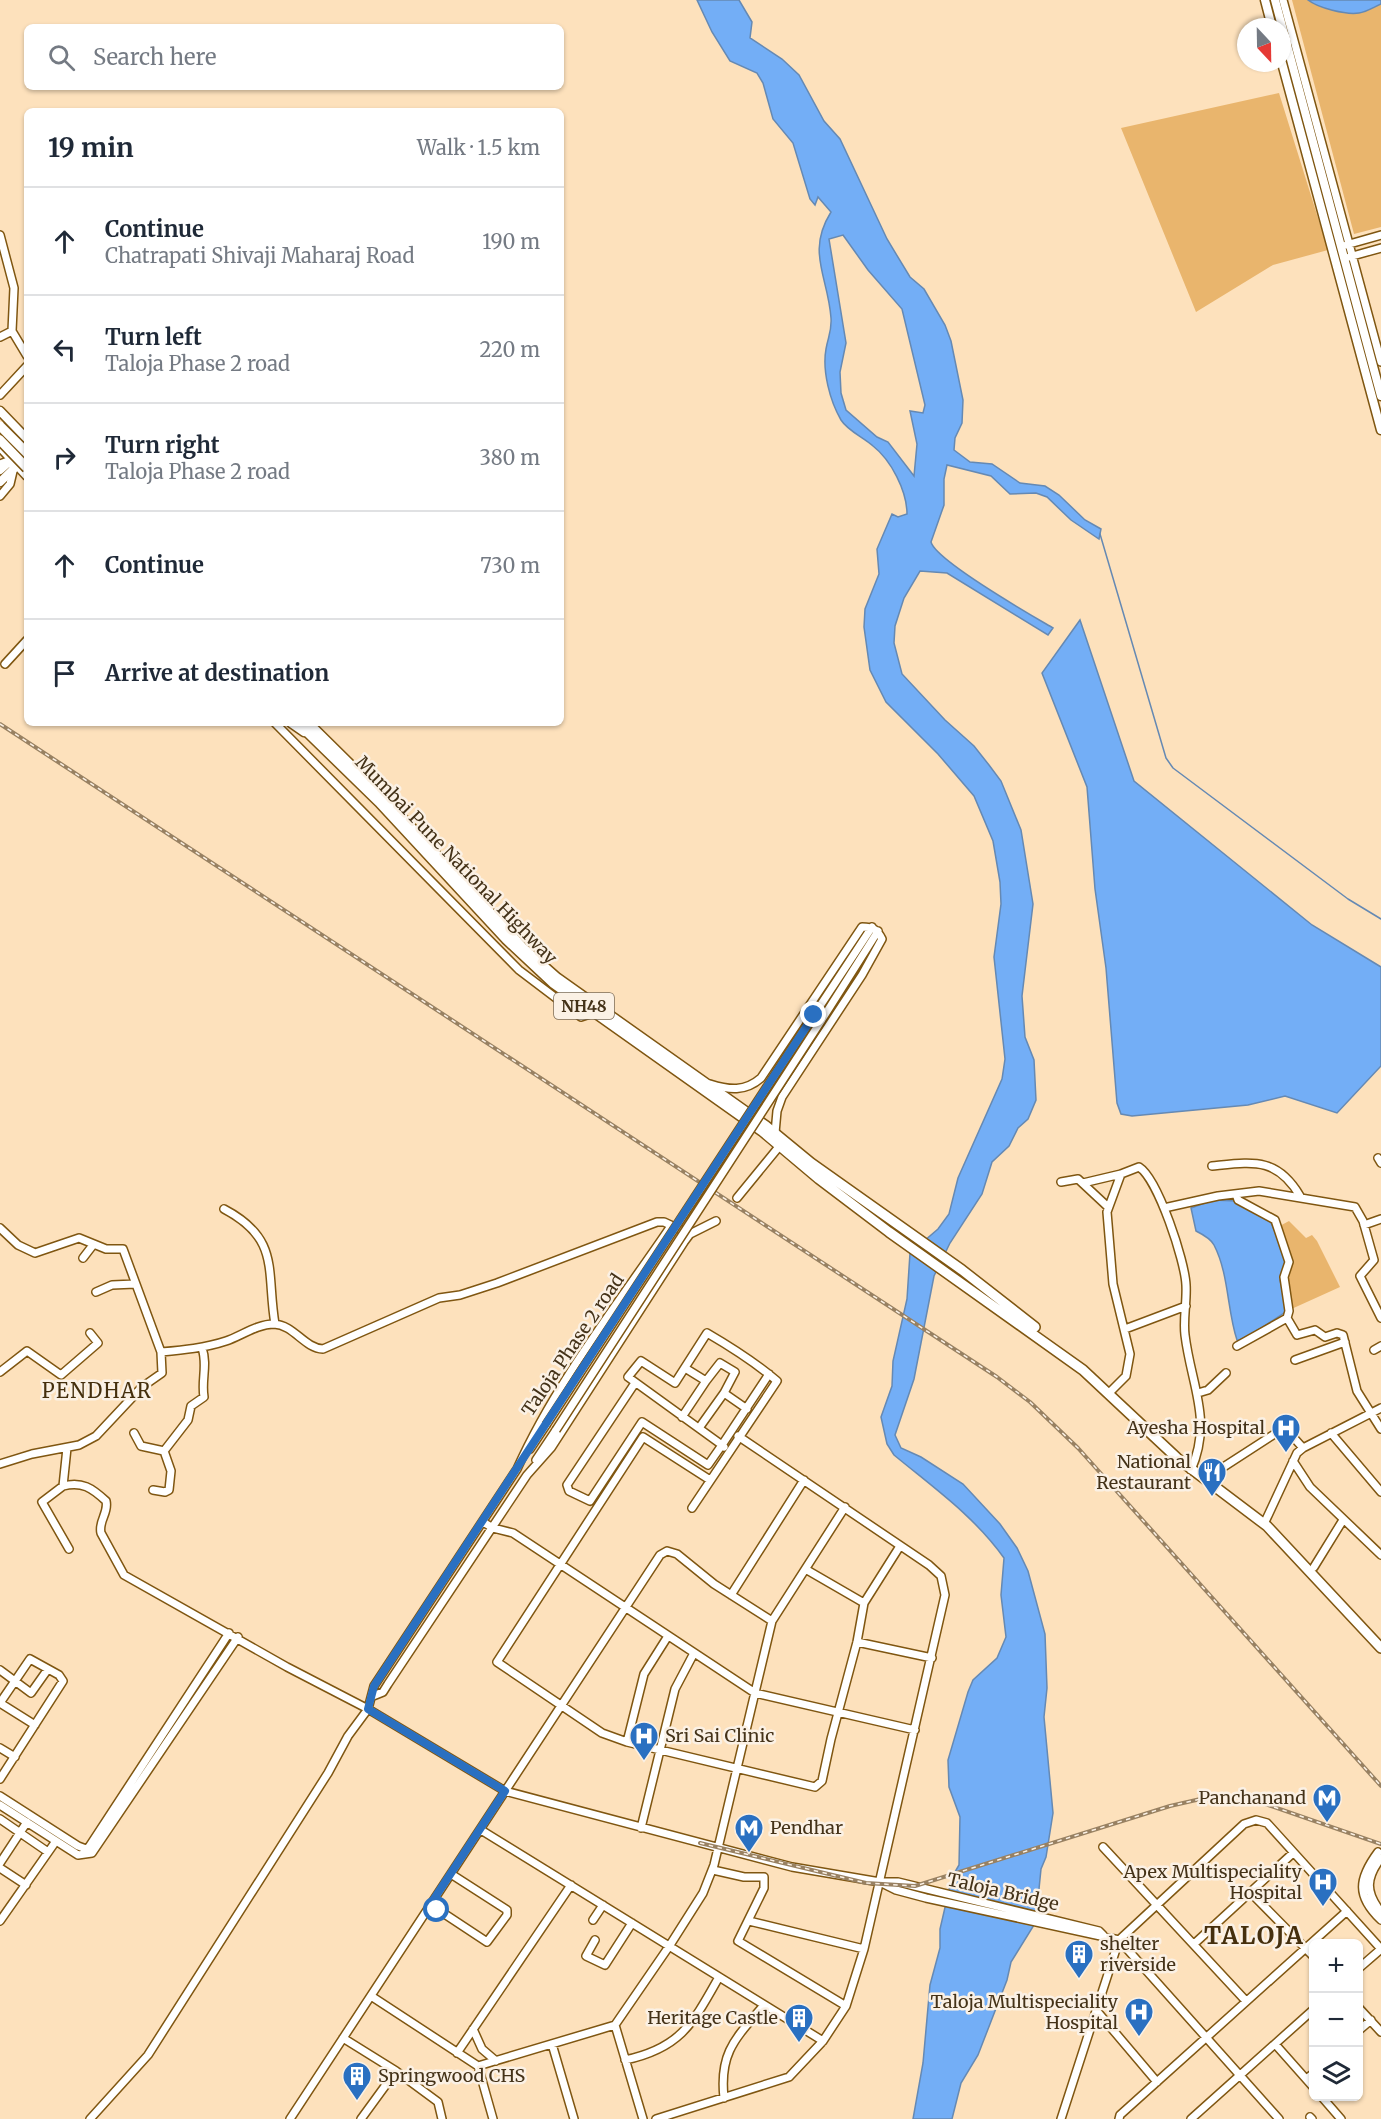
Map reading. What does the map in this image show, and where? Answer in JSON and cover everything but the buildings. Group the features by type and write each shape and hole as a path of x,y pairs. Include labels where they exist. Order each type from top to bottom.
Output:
{"highway":[{"path":"0,426 24,451"},
{"path":"0,440 24,465"},
{"name":"NH48","path":"302,726 317,736"},
{"name":"NH48","path":"310,726 317,736"},
{"name":"Mumbai Pune National Highway","path":"317,736 522,955 553,983 962,1270 1086,1366 1110,1391"},
{"name":"Mumbai Pune National Highway","path":"317,736 384,798 522,947 576,993 775,1133 782,1144 889,1232 1050,1345 1110,1391"},
{"name":"NH48","path":"1110,1391 1192,1467 1266,1522 1381,1648"},
{"name":"NH48","path":"1192,1467 1266,1522 1314,1567 1381,1640"}],"main road":[{"path":"1265,0 1270,18"},
{"path":"1275,0 1381,396"},
{"path":"1285,72 1316,156"},
{"path":"1344,258 1381,430"},
{"path":"0,411 24,436"},
{"path":"0,447 10,463 24,474"},
{"path":"0,482 2,471 24,449"},
{"path":"10,463 24,456"},
{"path":"297,726 317,736"},
{"path":"314,726 317,736"}],"street":[{"path":"1283,0 1316,156"},
{"path":"0,236 14,288 12,332 24,351"},
{"path":"1341,246 1381,236"},
{"path":"1381,248 1344,258 1379,349 1381,362"},
{"path":"0,337 12,332"},
{"path":"0,395 24,369"},
{"path":"0,496 10,484 10,463"},
{"path":"5,664 24,643"},
{"path":"278,726 519,970 581,1017 593,1013"},
{"path":"703,1082 728,1090 742,1089 761,1078 862,927 875,929 882,939 862,975 782,1097 777,1111 775,1133"},
{"path":"518,1469 814,1015 875,929"},
{"path":"526,1475 821,1020 875,929"},
{"path":"737,1198 782,1144"},
{"path":"1212,1166 1253,1163 1269,1166 1290,1180 1300,1196"},
{"path":"1083,1184 1141,1168 1164,1208 1181,1254 1186,1283 1185,1333 1198,1393 1202,1433 1192,1467"},
{"path":"1110,1391 1126,1376 1130,1354 1113,1284 1108,1207 1121,1174"},
{"path":"1060,1182 1078,1179 1108,1207"},
{"path":"1164,1208 1259,1191 1300,1196 1355,1207 1364,1225 1374,1260 1360,1276 1381,1318"},
{"path":"1236,1194 1238,1200 1269,1215 1278,1227 1289,1262 1284,1277 1289,1311 1287,1318 1237,1346"},
{"path":"224,1209 245,1220 268,1254 275,1324"},
{"path":"161,1352 202,1348 265,1325 275,1324 299,1336 313,1347 323,1349 395,1315 451,1295 460,1295 657,1222 690,1234 716,1221"},
{"path":"1364,1225 1380,1221"},
{"name":"Taloja Phase 2 road","path":"90,2119 148,2055 328,1773 348,1736 368,1709 374,1686 518,1469 535,1429 555,1394 671,1226"},
{"path":"0,1229 18,1245 35,1253 74,1238 106,1249 123,1249 161,1352 162,1373 142,1388 96,1436 67,1448 32,1454 0,1464"},
{"name":"Taloja Phase 2 road","path":"373,1696 383,1692 526,1475 551,1448 690,1234"},
{"path":"83,1258 93,1245"},
{"path":"96,1292 112,1285 135,1284"},
{"path":"1125,1329 1186,1306"},
{"path":"1287,1318 1297,1335 1315,1330 1325,1337 1337,1333 1343,1335 1354,1382 1381,1429"},
{"path":"0,1372 27,1351 61,1375 98,1343 90,1333"},
{"path":"692,1508 711,1480 730,1450 738,1436 777,1381 707,1333 674,1383 640,1361 628,1377 730,1450"},
{"path":"1295,1360 1346,1342"},
{"path":"164,1451 188,1420 191,1406 204,1397 202,1386 206,1367 202,1348"},
{"path":"682,1417 719,1363 735,1372 724,1393 699,1428"},
{"path":"685,1368 706,1381"},
{"path":"1198,1393 1208,1390 1226,1373"},
{"path":"635,1383 566,1488 589,1502 642,1422 708,1464 769,1374"},
{"path":"724,1393 747,1409"},
{"path":"1266,1522 1293,1461 1303,1448 1381,1408"},
{"path":"134,1433 141,1446 164,1451"},
{"path":"1208,1477 1276,1433 1294,1438 1303,1448"},
{"path":"1331,1433 1381,1492"},
{"path":"656,2119 789,2077 823,2041 846,2006 864,1949 945,1595 941,1576 929,1565 738,1436"},
{"path":"711,1480 643,1437 497,1662 602,1733 627,1742 815,1787 822,1781 837,1712 857,1642 864,1603 900,1546"},
{"path":"63,1486 67,1448"},
{"path":"153,1491 169,1490 171,1471 164,1451"},
{"path":"622,1451 630,1456"},
{"path":"1293,1461 1310,1486 1381,1555"},
{"path":"731,1595 804,1480"},
{"path":"69,1549 42,1502 63,1486 80,1483 106,1501 105,1514 99,1526 124,1575 238,1637 287,1667 368,1709 505,1791 792,1867 880,1882"},
{"path":"599,1487 607,1492"},
{"path":"478,2066 615,2025 670,1946 703,1893 713,1869 772,1621 807,1570 845,1507"},
{"path":"1314,1567 1343,1520"},
{"path":"483,1522 493,1528 513,1533 755,1693 915,1730"},
{"path":"290,2119 660,1555 667,1551 676,1554 731,1595 772,1621"},
{"path":"807,1570 864,1603"},
{"path":"87,1852 229,1633"},
{"path":"627,1742 644,1674 668,1636"},
{"path":"0,1805 78,1855 96,1850 238,1637"},
{"path":"857,1642 932,1658"},
{"path":"641,1828 675,1689 694,1653"},
{"path":"0,1779 63,1683 62,1678 30,1659 0,1703 35,1725"},
{"path":"0,1670 31,1693 48,1669"},
{"path":"0,1748 15,1757"},
{"path":"0,1796 87,1852"},
{"path":"0,1819 48,1852"},
{"path":"1061,2119 1119,1940 1244,1824 1256,1820 1267,1823 1381,1949 1363,1965"},
{"path":"0,1863 27,1822"},
{"path":"481,1830 823,2041"},
{"path":"0,1921 3,1912 26,1885 56,1841"},
{"path":"1103,1847 1246,2001"},
{"path":"1194,1944 1293,1853"},
{"path":"1380,1855 1368,1882 1369,1893 1381,1912"},
{"path":"1380,1855 1367,1867 1362,1881 1363,1895 1381,1920"},
{"path":"0,1868 26,1885"},
{"path":"713,1869 744,1877 764,1877 764,1888 738,1941 846,2006"},
{"path":"430,1905 487,1942 507,1915 507,1910 451,1874"},
{"name":"Taloja Bridge","path":"880,1882 898,1882 1070,1926"},
{"name":"Taloja Bridge","path":"880,1882 896,1890 926,1898 1070,1926"},
{"path":"457,2053 571,1885"},
{"path":"1250,1892 1309,1951"},
{"path":"593,1920 603,1905"},
{"path":"1119,2119 1120,2115 1347,1911"},
{"path":"749,1921 864,1949"},
{"path":"595,1940 586,1956 605,1965 632,1923"},
{"path":"1070,1926 1119,1940 1279,2119"},
{"path":"625,2060 662,2049 674,2042 698,2014 720,1977"},
{"path":"371,1996 478,2066 493,2119"},
{"path":"724,2098 724,2061 734,2043 764,2005"},
{"path":"1096,2010 1157,2082"},
{"path":"1363,2011 1381,2032"},
{"path":"1192,2119 1309,2013"},
{"path":"1363,2027 1371,2020"},
{"path":"615,2025 643,2119"},
{"path":"473,2029 482,2049 496,2061"},
{"path":"343,2038 396,2071 438,2102 442,2119"},
{"path":"552,2044 574,2119"},
{"path":"1275,2044 1309,2082"},
{"path":"361,2119 396,2071"},
{"path":"1325,2101 1341,2119"}],"shaded area":[{"path":"1292,0 1381,0 1381,227 1354,234"},
{"path":"1279,93 1328,250 1273,265 1196,312 1121,128"},
{"path":"1289,1221 1306,1238 1312,1235 1317,1241 1340,1287 1287,1311 1280,1280 1287,1261 1276,1228"}],"water":[{"path":"697,0 739,0 752,22 750,38 782,59 799,75 824,121 840,139 887,239 910,277 924,289 945,325 951,341 963,400 962,423 955,438 954,450 970,462 992,464 1020,483 1045,486 1059,495 1085,520 1101,529 1099,539 1071,520 1047,497 1036,493 1010,494 991,476 947,465 944,479 944,505 931,542 949,562 966,574 1053,628 1048,635 947,573 920,571 904,598 895,626 894,643 902,674 945,720 974,746 1001,781 1021,830 1033,904 1022,996 1025,1037 1034,1060 1036,1100 1028,1119 1018,1128 1009,1146 992,1162 982,1194 950,1243 934,1276 914,1379 895,1435 901,1448 921,1457 963,1484 1000,1524 1017,1548 1028,1571 1045,1634 1047,1688 1044,1717 1053,1813 1046,1857 1041,1869 1034,1925 1011,1962 1007,1980 978,2055 961,2083 952,2119 913,2119 923,2063 930,1985 940,1948 940,1929 952,1877 959,1865 960,1817 949,1787 948,1760 973,1680 997,1658 1006,1637 1001,1595 1004,1558 967,1516 894,1455 887,1444 881,1417 892,1386 893,1361 907,1299 910,1253 938,1229 949,1214 958,1178 1002,1079 1005,1059 994,957 1001,904 1000,882 993,841 974,796 938,754 886,702 870,670 864,627 865,609 879,574 877,549 892,514 898,517 907,514 904,496 897,477 886,459 841,420 828,386 825,358 831,318 819,252 824,226 831,212 818,197 815,205 810,199 793,143 773,119 763,83 757,73 730,61 712,32","holes":["843,235 868,270 902,309 925,405 923,413 910,411 917,444 914,476 888,442 877,437 846,410 841,393 840,372 846,343 829,239"]},
{"path":"1308,0 1381,0 1381,4 1364,12 1353,13 1325,8"},
{"path":"1080,620 1134,781 1312,925 1381,967 1381,1066 1337,1113 1285,1096 1248,1105 1132,1116 1121,1114 1117,1103 1106,968 1095,889 1087,787 1042,673"},
{"path":"1213,1200 1237,1201 1268,1216 1288,1261 1280,1280 1287,1311 1242,1341 1237,1340 1219,1256 1211,1241 1196,1231 1191,1208"}],"waterway":[{"path":"1100,534 1166,758 1173,768 1348,899 1381,919"}],"railway":[{"path":"0,724 997,1377 1030,1402 1078,1448 1381,1786"},
{"path":"700,1843 866,1883 915,1886 1170,1806 1218,1795 1248,1798 1381,1844"}],"place":[{"name":"Ayesha Hospital","path":"1286,1454"},
{"name":"National Restaurant","path":"1212,1498"},
{"name":"Sri Sai Clinic","path":"644,1762"},
{"name":"Panchanand","path":"1327,1824"},
{"name":"Pendhar","path":"749,1854"},
{"name":"Apex Multispeciality Hospital","path":"1323,1908"},
{"name":"shelter riverside","path":"1079,1980"},
{"name":"Taloja Multispeciality Hospital","path":"1139,2038"},
{"name":"Heritage Castle","path":"799,2044"},
{"name":"Springwood CHS","path":"357,2102"}],"district":[{"name":"PENDHAR","path":"97,1391"},
{"name":"TALOJA","path":"1254,1936"}],"route":[{"path":"437,1910 430,1905 505,1791 368,1709 374,1686 814,1015"}]}
